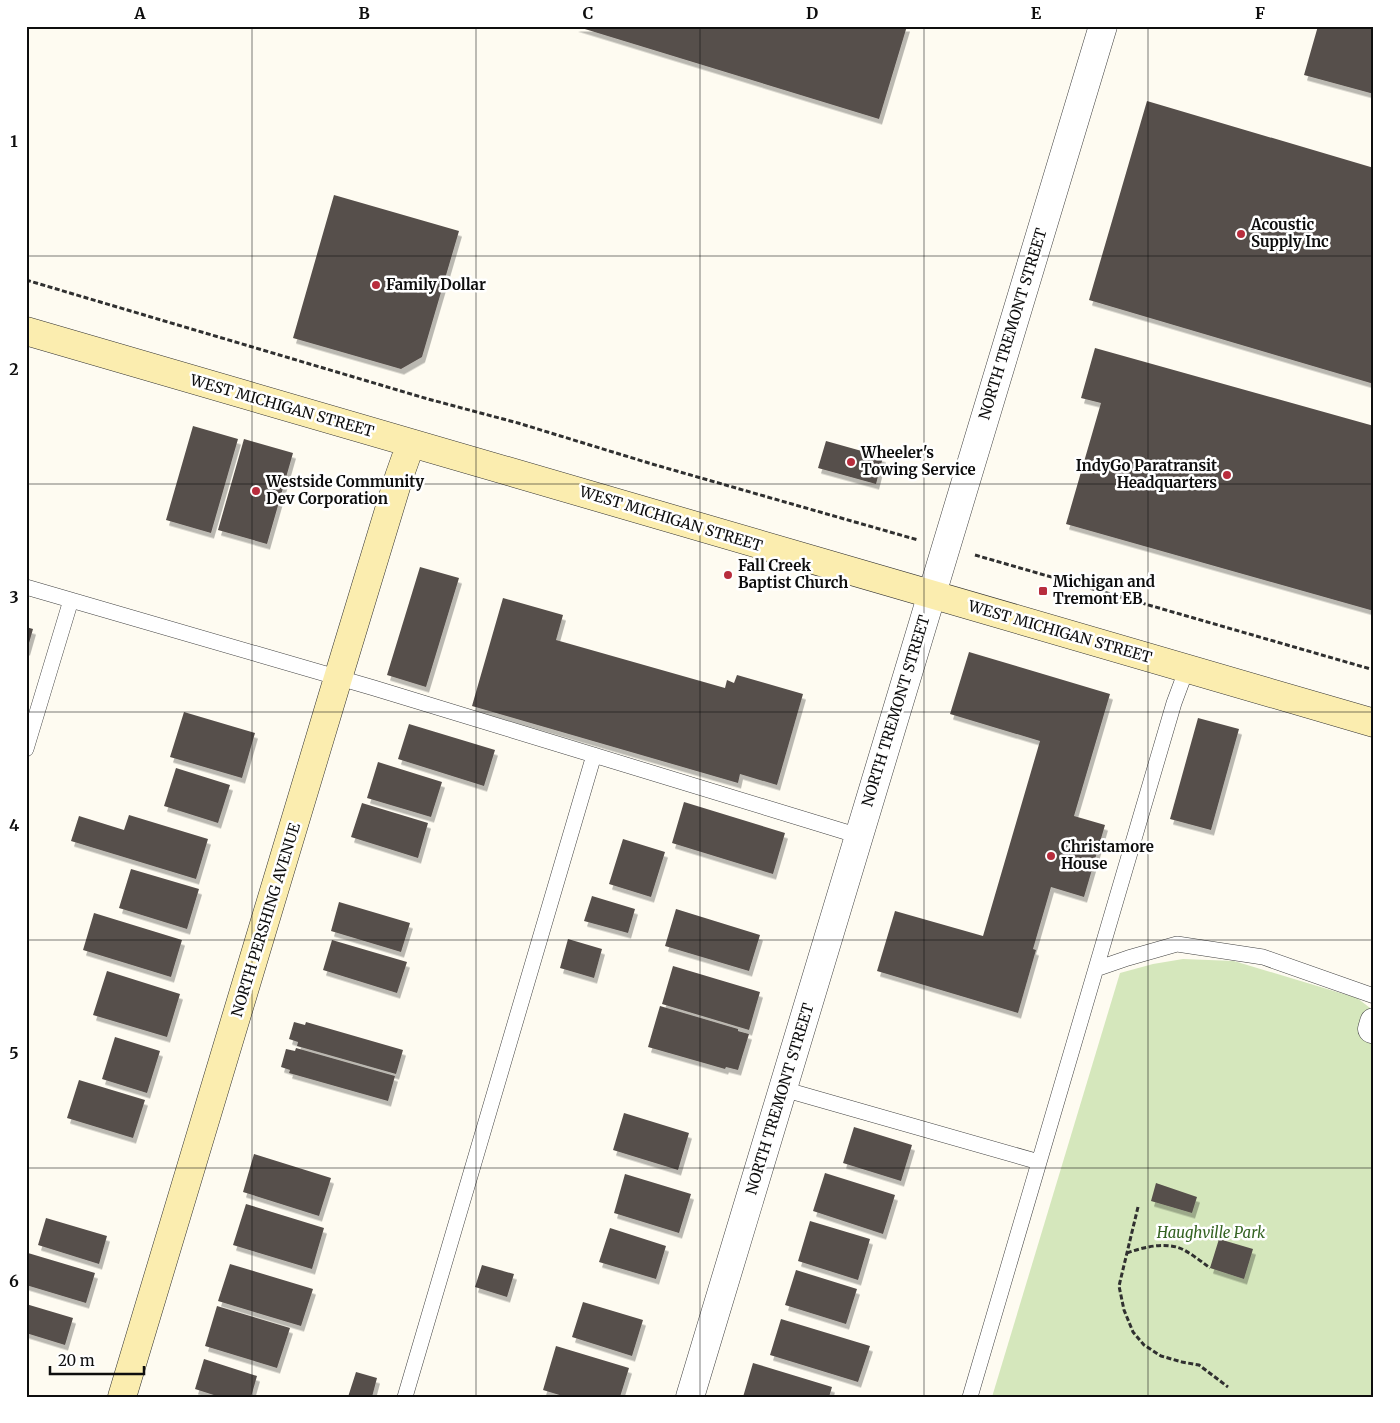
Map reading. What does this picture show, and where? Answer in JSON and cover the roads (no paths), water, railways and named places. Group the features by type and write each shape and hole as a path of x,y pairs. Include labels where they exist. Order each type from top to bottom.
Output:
{"main road":[{"name":"WEST MICHIGAN STREET","path":"26,331 1374,723"},
{"name":"NORTH PERSHING AVENUE","path":"122,1397 338,678 411,443"}],"street":[{"name":"NORTH TREMONT STREET","path":"690,1397 1103,26"}],"lane":[{"path":"26,587 338,678 858,836"},
{"path":"26,749 70,600"},
{"path":"970,1397 1174,703 1187,668"},
{"path":"405,1397 594,755"},
{"path":"1096,969 1177,944 1262,956 1374,996"},
{"path":"783,1089 1039,1162"}],"place":[{"name":"Acoustic Supply Inc","path":"1241,234"},
{"name":"Family Dollar","path":"376,285"},
{"name":"Wheeler's Towing Service","path":"851,462"},
{"name":"IndyGo Paratransit Headquarters","path":"1227,475"},
{"name":"Westside Community Dev Corporation","path":"256,491"},
{"name":"Fall Creek Baptist Church","path":"728,575"},
{"name":"Michigan and Tremont EB","path":"1043,591"},
{"name":"Christamore House","path":"1051,856"}],"park label":[{"name":"Haughville Park","path":"1211,1233"}]}
